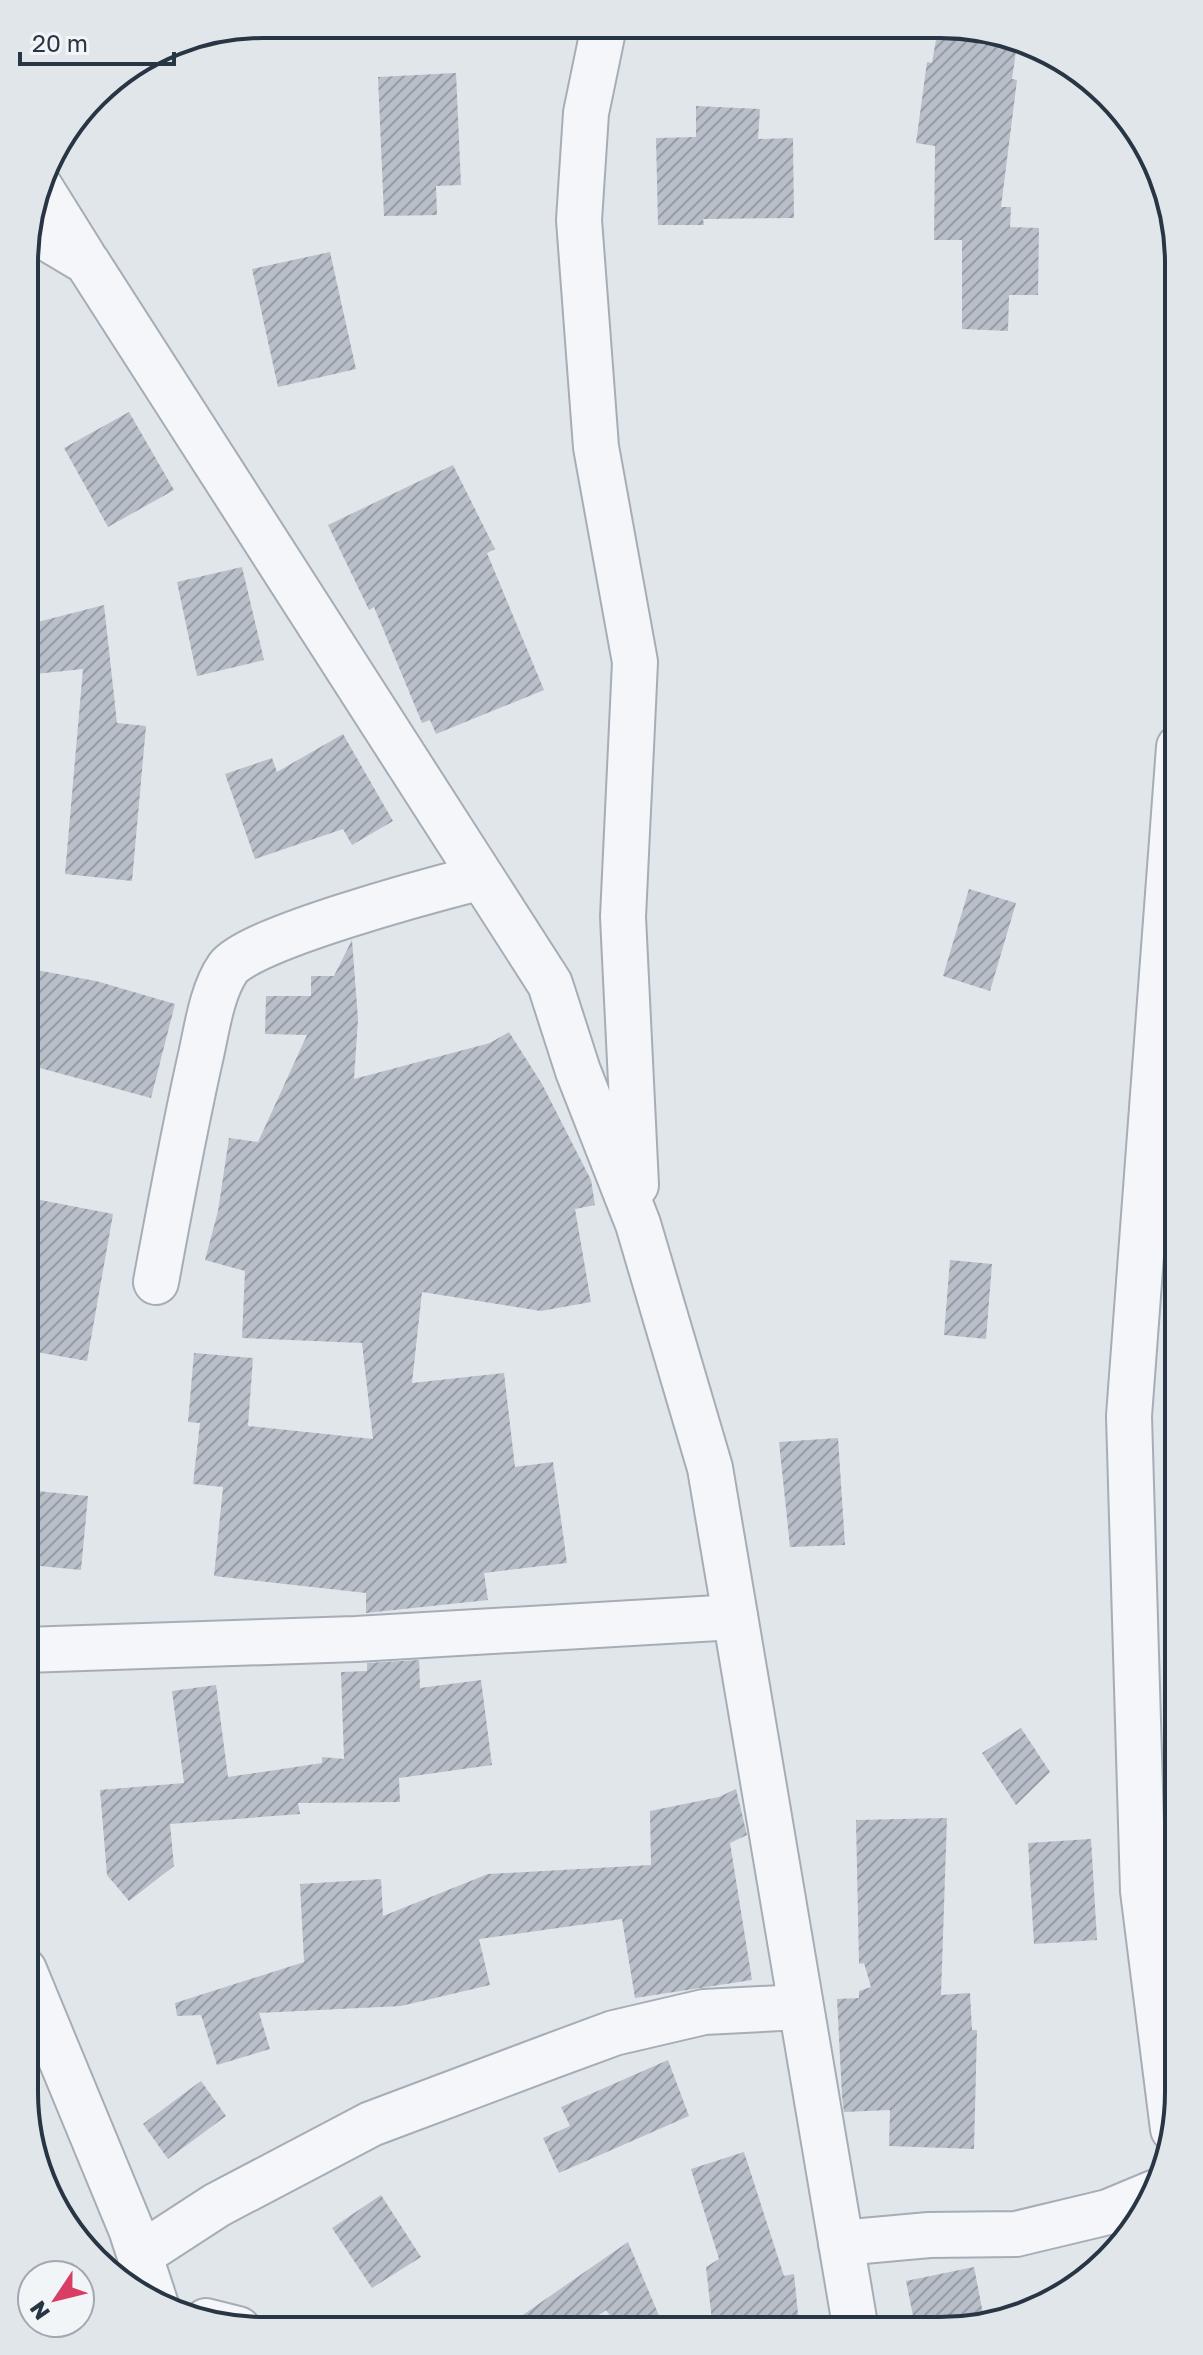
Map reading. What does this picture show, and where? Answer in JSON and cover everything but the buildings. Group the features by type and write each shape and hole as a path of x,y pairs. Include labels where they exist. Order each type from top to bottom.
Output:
{"street":[{"path":"602,38 586,113 579,220 596,447 635,662 623,917 638,1224"},
{"path":"48,199 478,878 550,984 578,1071 638,1224 710,1468 854,2317"},
{"path":"40,234 87,262"},
{"path":"156,1282 190,1100 211,1010 229,967 250,952 386,901 478,878"},
{"path":"1165,934 1129,1416 1143,1891 1165,2066"},
{"path":"38,1650 372,1639 735,1617"},
{"path":"38,2004 150,2286"},
{"path":"140,2255 217,2205 290,2165 371,2124 474,2084 629,2029 704,2012 800,2007"},
{"path":"841,2243 929,2235 1016,2234 1108,2212 1137,2200"}]}
